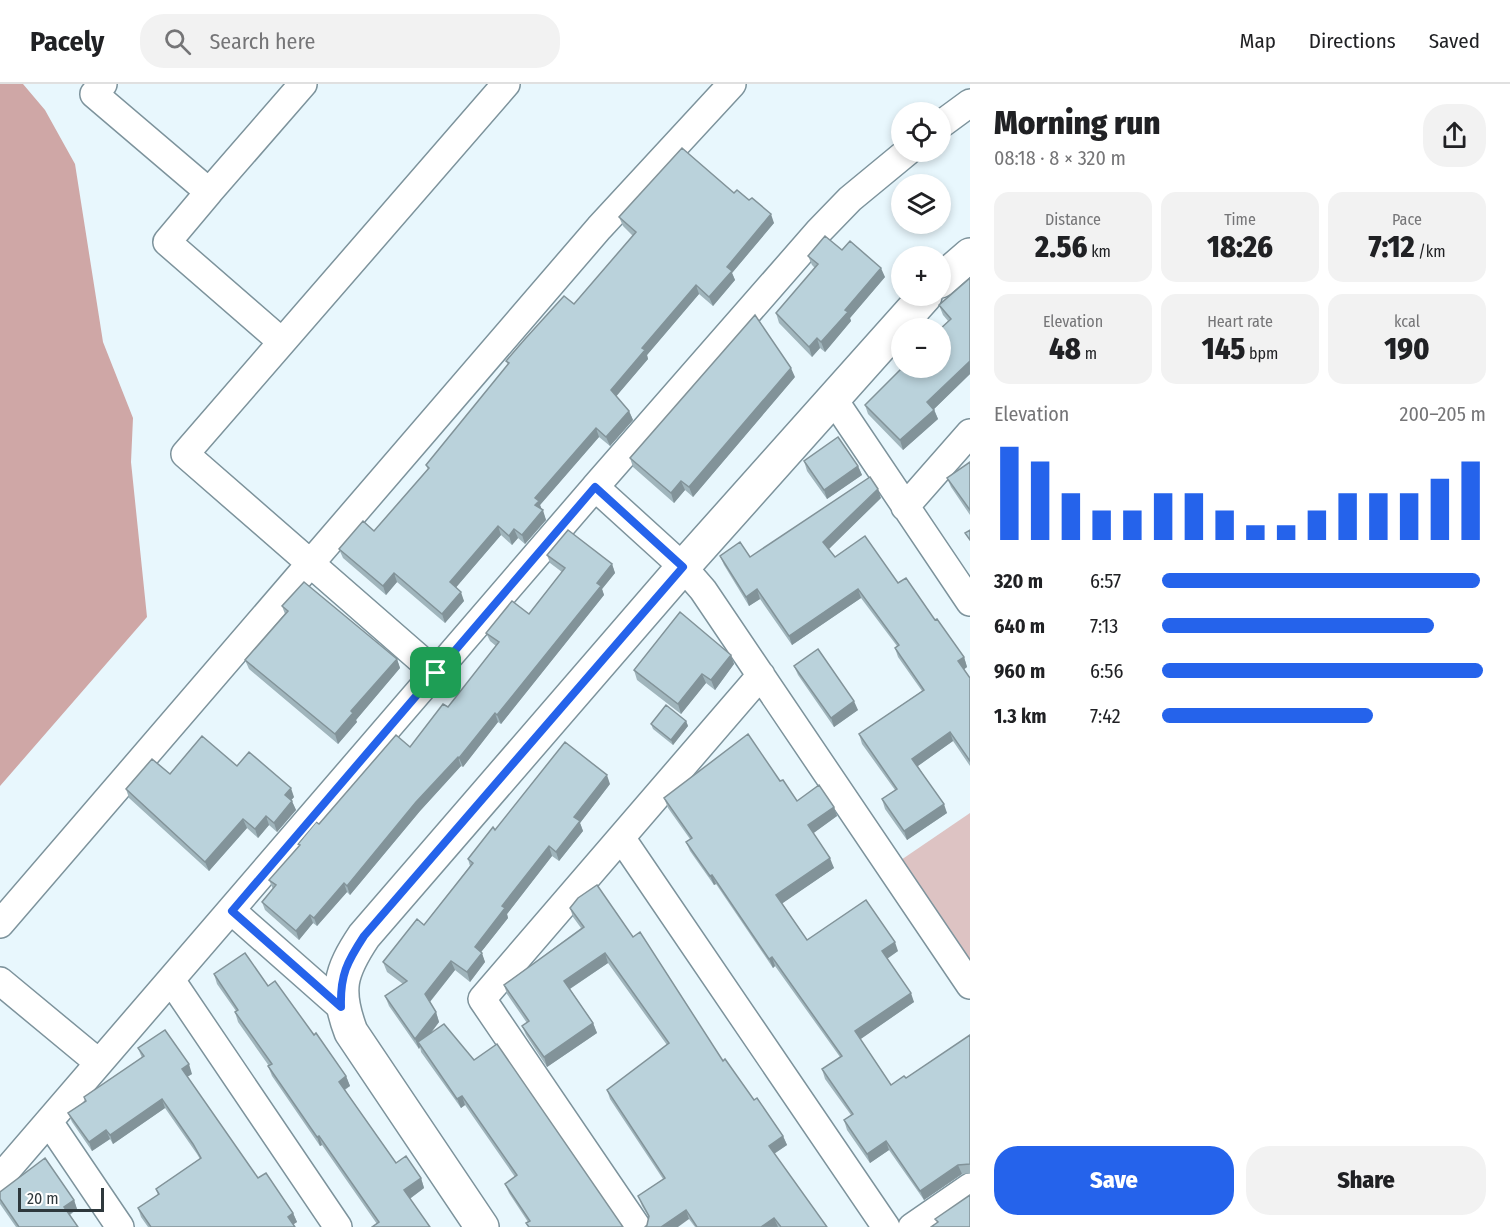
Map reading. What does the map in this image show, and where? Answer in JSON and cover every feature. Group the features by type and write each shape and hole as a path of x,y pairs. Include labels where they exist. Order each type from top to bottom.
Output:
{"street":[{"path":"103,84 94,94 209,192"},
{"path":"282,342 167,242 303,84"},
{"path":"436,673 185,454 506,84"},
{"path":"0,924 599,228 732,84"},
{"path":"951,117 970,103"},
{"path":"0,1178 595,487 819,231 850,199 895,162"},
{"path":"951,271 970,255"},
{"path":"341,1007 343,975 364,936 683,567 832,397 916,306"},
{"path":"832,397 970,602"},
{"path":"905,507 970,434"},
{"path":"595,487 683,567 704,590 970,985"},
{"path":"637,1227 482,999 761,675"},
{"path":"622,839 886,1227"},
{"path":"232,911 341,1007 362,1050 482,1227"},
{"path":"171,980 338,1227"},
{"path":"0,981 99,1063"},
{"path":"49,1122 120,1227"},
{"path":"912,1227 970,1187"}],"shaded area":[{"path":"0,84 23,84 45,110 75,164 103,342 133,418 131,462 147,617 0,786"},
{"path":"970,813 970,963 901,860"}],"building":[{"path":"682,148 734,193 737,190 749,200 752,198 771,214 727,267 732,271 709,297 696,285 642,348 645,350 611,390 629,411 606,437 596,428 535,498 539,501 535,505 543,510 522,535 514,529 509,536 498,526 450,582 461,592 442,614 394,573 383,586 339,549 363,521 374,531 429,468 426,465 509,363 506,361 525,339 564,296 574,304 636,232 619,217"},
{"path":"825,236 842,250 850,241 881,268 845,310 848,312 821,342 817,338 809,347 776,313 818,264 808,256"},
{"path":"970,278 970,361 927,402 934,410 900,440 865,405 892,378 951,378 951,318 940,306 951,306 951,295"},
{"path":"755,315 791,368 689,487 681,481 671,493 630,458"},
{"path":"838,437 858,466 824,490 804,461"},
{"path":"970,462 970,510 947,478"},
{"path":"870,477 878,489 823,542 835,557 865,536 898,583 906,578 935,620 937,619 964,657 958,661 970,678 970,761 950,732 912,759 944,804 904,831 882,799 897,789 859,734 924,690 895,648 899,645 858,589 789,636 757,589 746,597 720,556 740,542 750,557"},
{"path":"568,530 612,564 597,583 601,586 497,715 495,713 459,758 416,802 347,886 344,883 314,918 310,915 296,931 262,902 276,885 269,880 300,845 298,844 316,822 319,824 396,735 410,747 443,704 448,707 499,642 486,633 512,601 529,614 565,568 547,555"},
{"path":"970,530 970,540 965,533"},
{"path":"304,582 397,659 351,711 353,713 335,734 245,660 288,611 282,606"},
{"path":"680,612 731,655 711,680 702,674 678,704 634,670"},
{"path":"818,649 854,701 831,718 794,666"},
{"path":"666,705 686,721 671,740 651,724"},
{"path":"748,734 780,781 783,780 797,801 819,785 834,807 808,825 830,858 776,895 807,940 866,900 895,942 882,951 911,993 855,1031 891,1085 904,1076 906,1078 970,1035 970,1164 958,1165 920,1191 886,1141 867,1154 844,1120 853,1114 822,1069 842,1056 772,957 769,959 712,875 710,876 686,842 692,838 664,798"},
{"path":"202,736 237,766 249,752 291,788 285,795 292,801 274,823 266,816 255,829 243,819 205,862 126,789 152,759 170,774"},
{"path":"565,742 607,775 574,817 580,821 556,852 549,846 502,906 505,908 475,947 482,953 467,972 451,961 425,994 436,1012 415,1039 385,996 407,981 383,962 417,919 424,925 473,863 468,859 493,827 495,830"},
{"path":"597,885 633,937 640,932 723,1061 725,1059 754,1100 757,1098 783,1136 769,1146 827,1227 781,1227 774,1218 761,1227 697,1227 686,1210 661,1227 645,1227 649,1216 638,1196 665,1178 607,1090 669,1043 605,953 564,981 593,1023 544,1057 522,1026 529,1021 504,985 584,927 570,908 578,898"},
{"path":"245,953 268,986 275,981 314,1035 316,1033 346,1076 339,1082 396,1163 406,1156 421,1178 404,1190 430,1227 372,1227 379,1222 268,1066 272,1064 235,1012 238,1010 214,974"},
{"path":"444,1024 474,1060 497,1044 623,1227 529,1227 526,1223 530,1221 505,1184 517,1175 462,1096 457,1099 418,1042"},
{"path":"165,1030 189,1064 182,1069 258,1178 266,1173 293,1213 288,1217 295,1227 151,1227 138,1208 159,1194 156,1189 201,1158 162,1099 110,1135 106,1130 89,1142 68,1113 86,1101 84,1097 144,1056 138,1048"},
{"path":"45,1158 74,1200 64,1207 78,1227 19,1227 0,1199 0,1192"},
{"path":"970,1195 970,1227 931,1227 938,1222 935,1219"}],"route":[{"path":"595,487 683,567 364,936 354,950 341,982 341,1007 232,911 436,673 595,487"}]}
